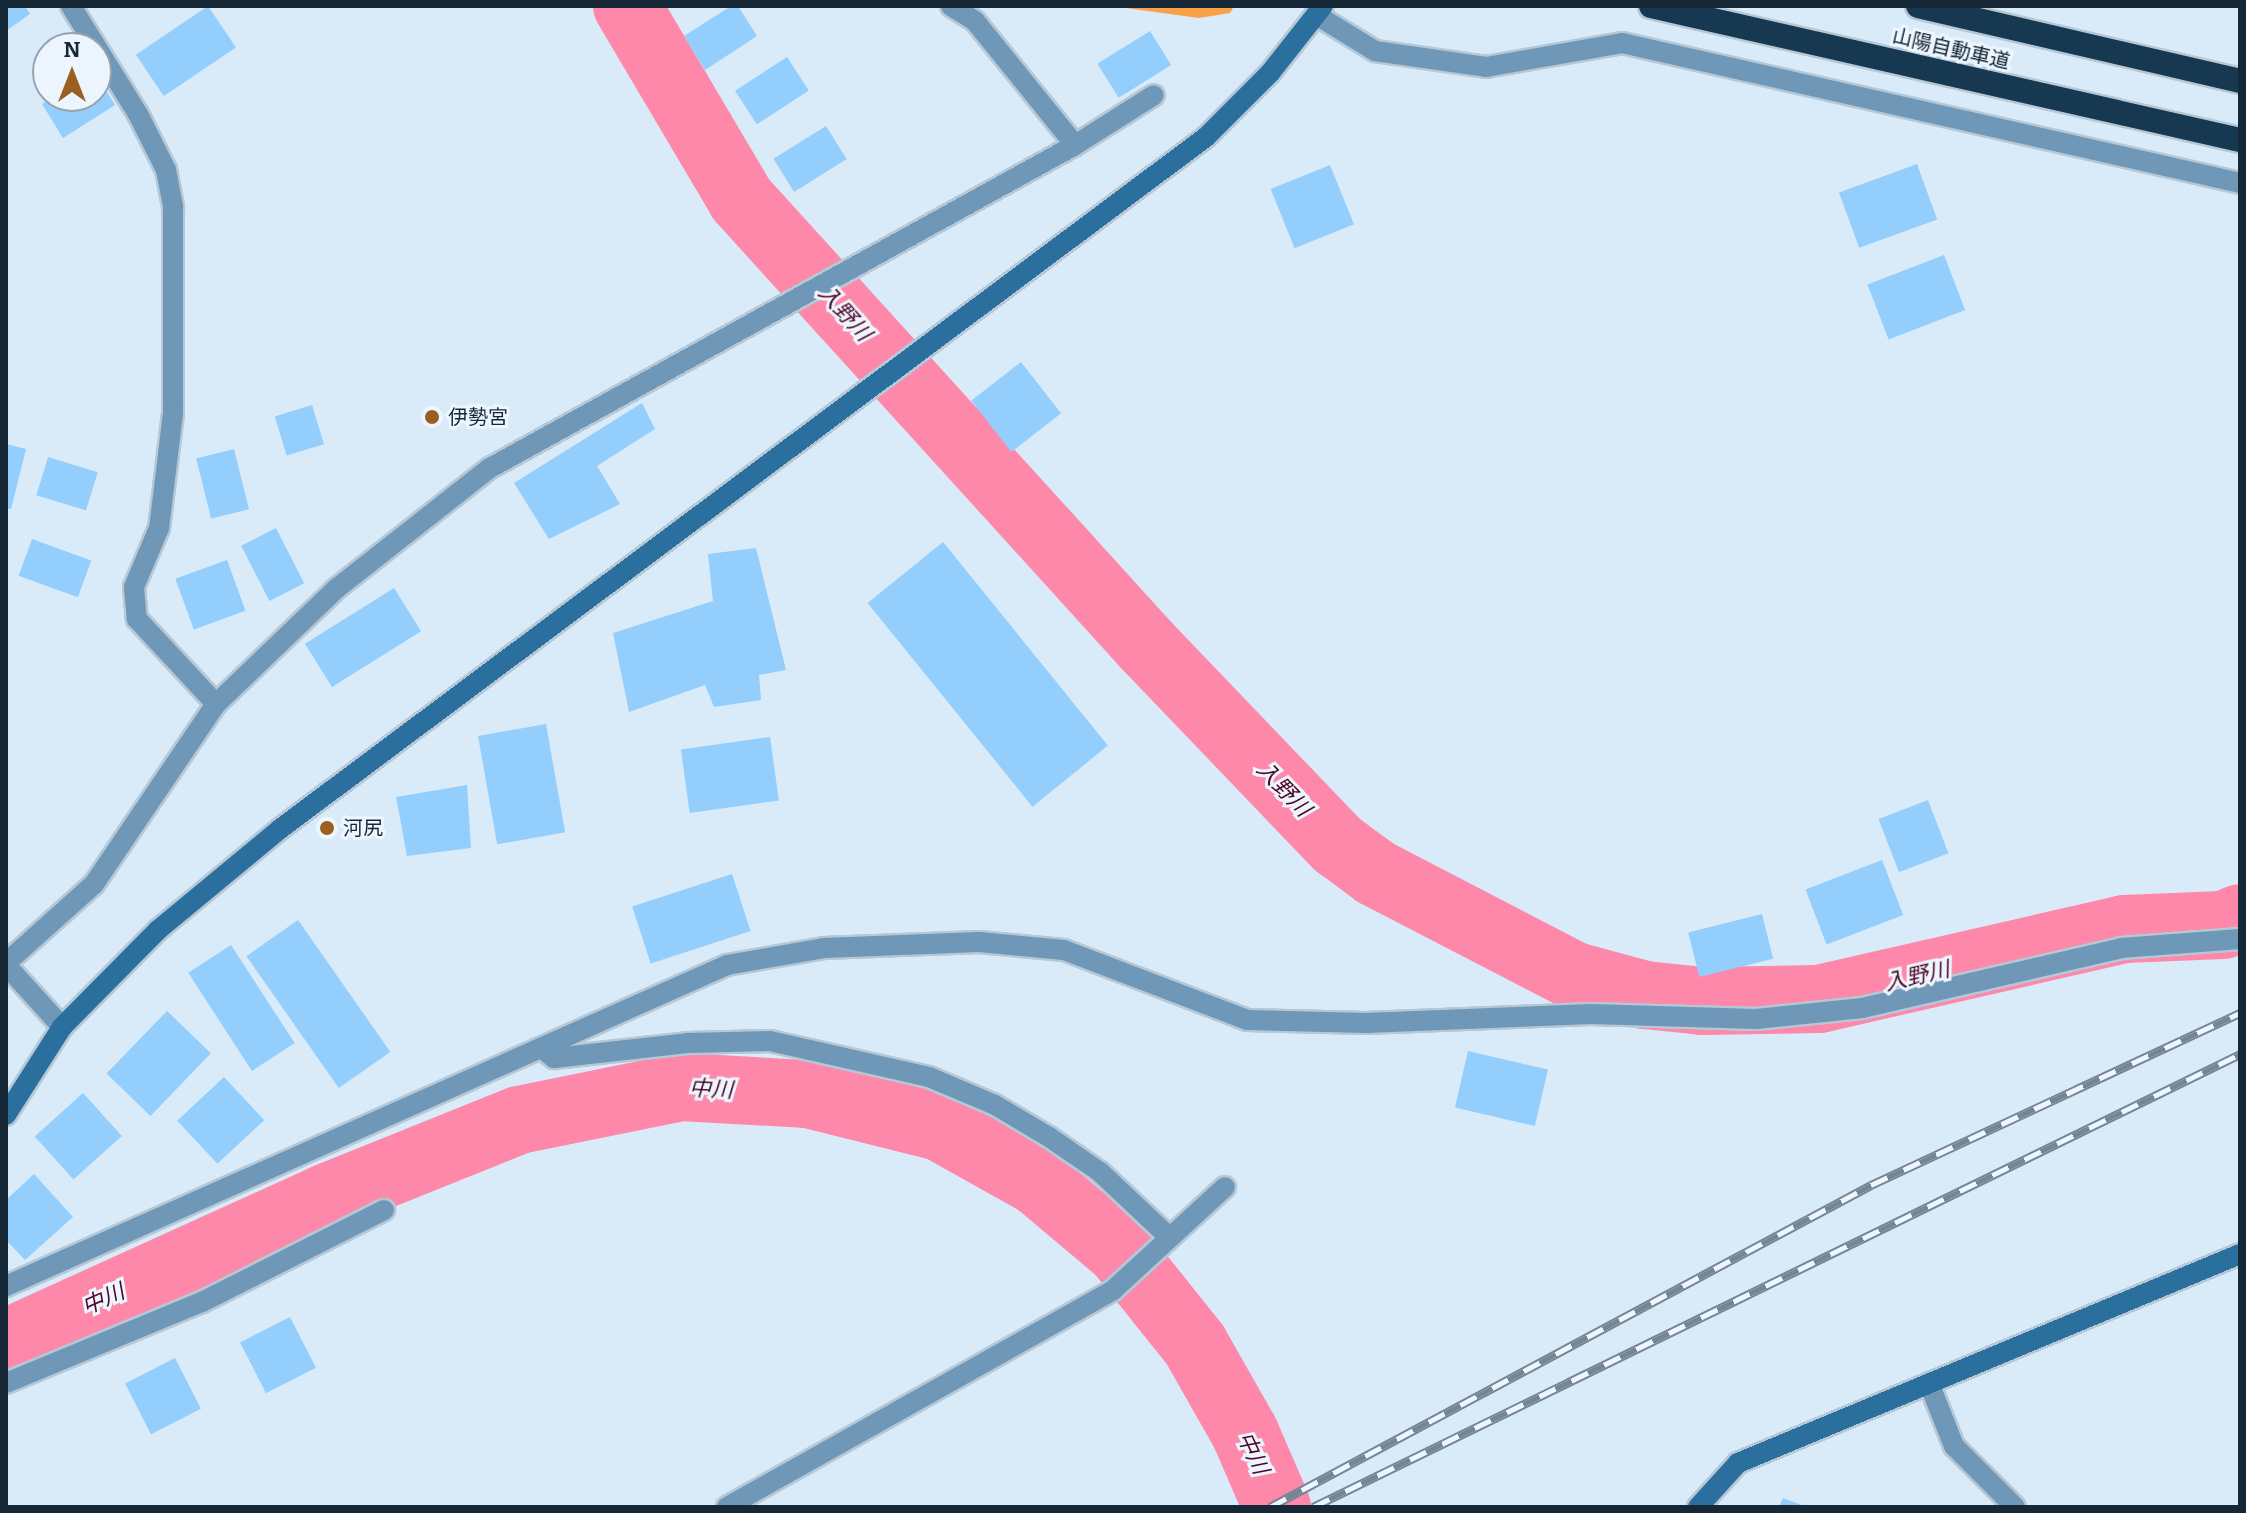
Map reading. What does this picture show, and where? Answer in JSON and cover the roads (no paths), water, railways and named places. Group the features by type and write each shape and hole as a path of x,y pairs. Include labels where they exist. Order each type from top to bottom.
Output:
{"highway":[{"name":"山陽自動車道","path":"1651,6 2240,140"},
{"name":"山陽自動車道","path":"1918,6 2240,81"}],"street":[{"path":"71,6 138,114 166,170 173,207 173,413 159,528 134,587 137,619 216,704"},
{"path":"951,6 975,21 1075,145"},
{"path":"6,1115 62,1027 158,930 280,829 1206,137 1320,11 1375,51 1486,67 1622,43 2240,183"},
{"path":"62,1027 6,964 94,884 216,704 336,589 490,468 1075,145 1154,95"},
{"path":"6,1286 727,965 824,948 899,942 1064,950 1247,1020 1366,1023 1591,1014 1756,1019 1862,1008 2121,948 2240,939"},
{"path":"542,1048 554,1058 687,1043 770,1041 929,1077 995,1105 1100,1172 1163,1240"},
{"path":"727,1507 1123,1281 1163,1240 1225,1187"},
{"path":"6,1383 202,1302 384,1210"},
{"path":"1698,1507 1738,1463 2240,1254"},
{"path":"1929,1383 1954,1446 2015,1507"}],"waterway":[{"name":"入野川","path":"627,6 741,199 1147,646 1338,845 1376,873 1575,976 1645,995 1703,1001 1819,999 2124,929 2223,925 2240,918"},
{"name":"中川","path":"6,1343 325,1198 519,1120 681,1087 808,1094 940,1127 1038,1182 1120,1251 1195,1345 1245,1433 1277,1507"}],"railway":[{"path":"1270,1507 1871,1185 2240,1013"},
{"path":"1313,1507 2240,1054"}],"place":[{"name":"伊勢宮","path":"432,417"},
{"name":"河尻","path":"327,828"}]}
